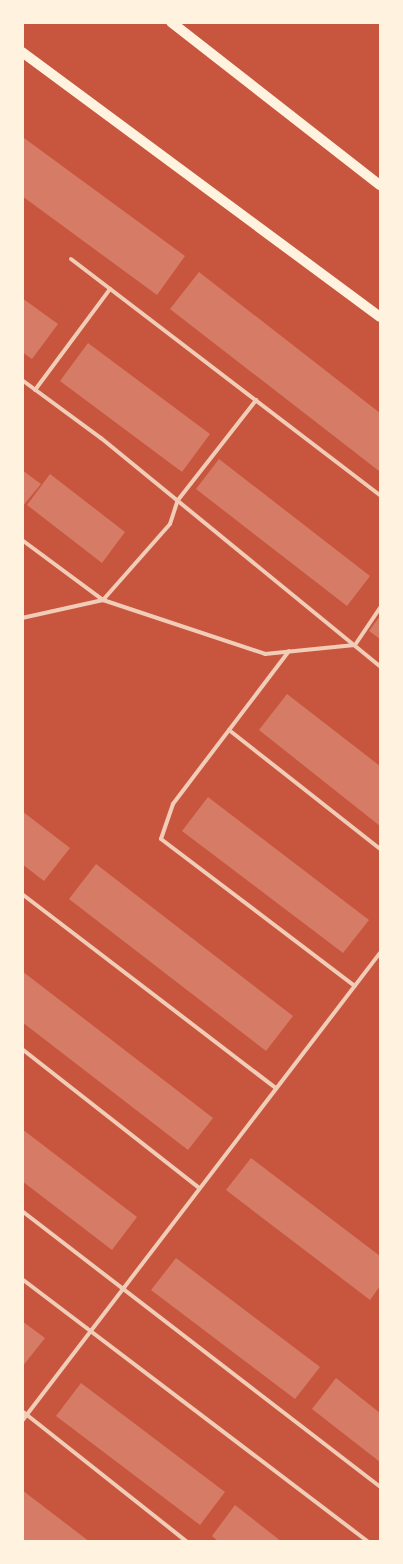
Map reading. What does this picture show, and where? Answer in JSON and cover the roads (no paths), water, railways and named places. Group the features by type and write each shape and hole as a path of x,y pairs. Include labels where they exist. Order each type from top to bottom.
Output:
{"main road":[{"path":"171,22 380,185"},
{"path":"22,52 380,317"}],"lane":[{"path":"71,259 380,495"},
{"path":"35,390 110,289"},
{"path":"22,380 178,500 380,666"},
{"path":"22,618 103,600 170,524 178,500 256,400"},
{"path":"22,540 103,600 265,654 355,645"},
{"path":"355,645 380,608"},
{"path":"289,651 173,804 161,839 355,986"},
{"path":"229,730 380,849"},
{"path":"22,894 276,1088"},
{"path":"22,1421 380,953"},
{"path":"22,1049 199,1188"},
{"path":"22,1211 122,1290 380,1487"},
{"path":"22,1279 369,1542"},
{"path":"22,1411 187,1542"}]}
